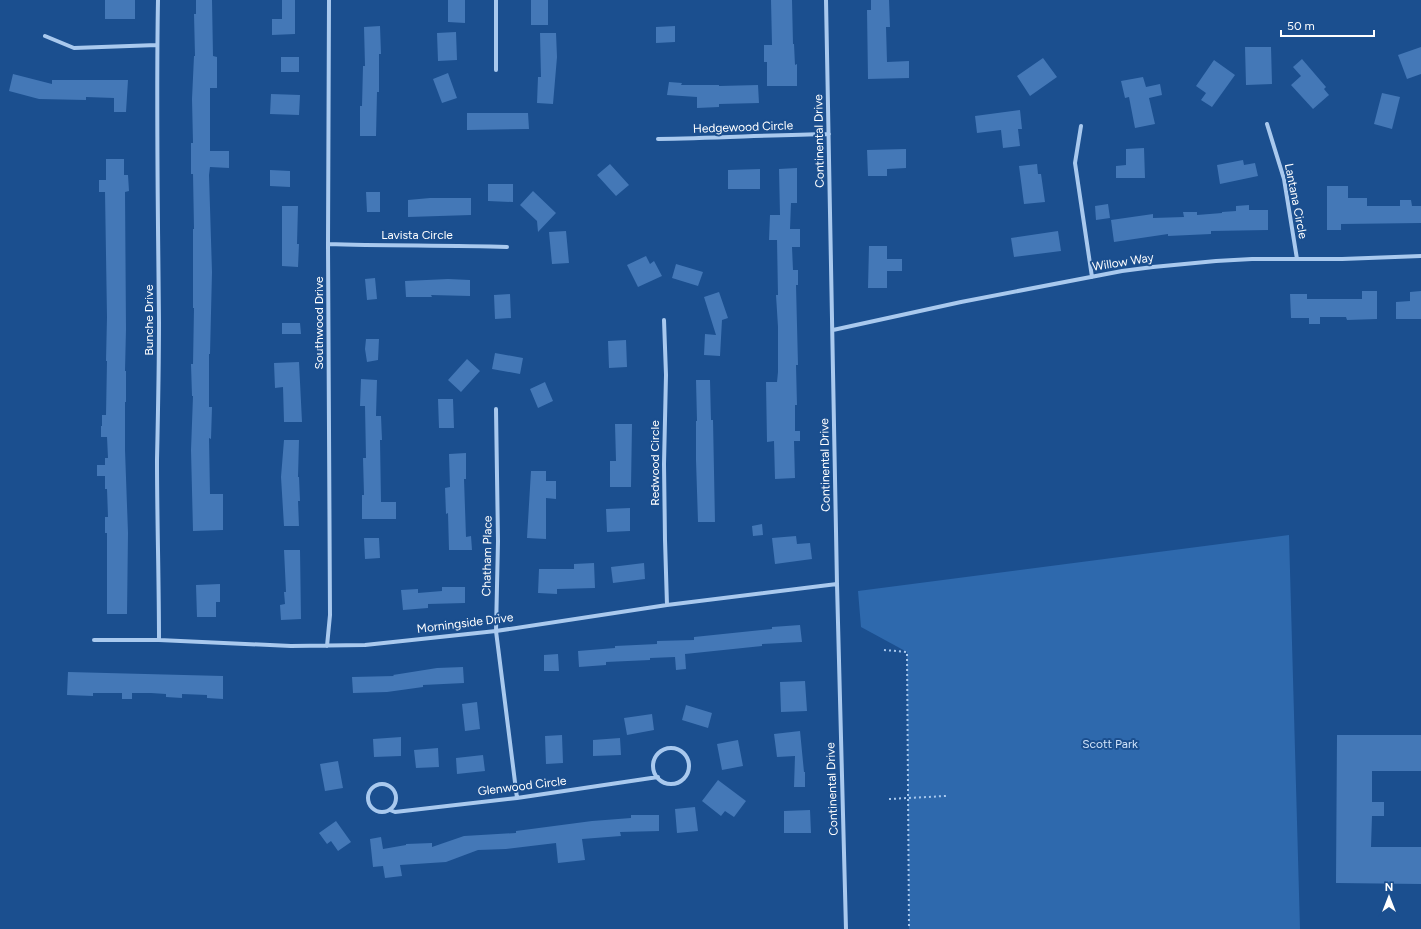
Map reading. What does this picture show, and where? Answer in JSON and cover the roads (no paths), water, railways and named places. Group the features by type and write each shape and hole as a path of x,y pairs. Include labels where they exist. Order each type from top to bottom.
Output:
{"street":[{"name":"Bunche Drive","path":"158,0 159,324 157,460 159,640"},
{"name":"Southwood Drive","path":"327,646 330,615 328,244 329,0"},
{"path":"496,0 496,70"},
{"name":"Continental Drive","path":"826,0 837,584 846,929"},
{"path":"45,36 74,48 157,45"},
{"name":"Lantana Circle","path":"1267,124 1284,179 1297,259"},
{"path":"1081,126 1075,163 1092,277"},
{"name":"Hedgewood Circle","path":"658,139 735,138 757,135 829,134"},
{"name":"Lavista Circle","path":"328,244 506,247"},
{"name":"Willow Way","path":"833,330 960,302 1153,267 1208,261 1252,259 1421,256"},
{"name":"Redwood Circle","path":"664,320 666,376 664,464 667,605"},
{"name":"Chatham Place","path":"496,409 498,541 496,631 517,798"},
{"name":"Morningside Drive","path":"94,640 159,640 291,646 365,645 496,631 667,605 837,584"},
{"path":"668,748 680,750 685,754 690,764 689,770 683,780 678,783 667,783 658,777 653,766 657,755 668,748"},
{"name":"Glenwood Circle","path":"390,810 395,812 517,798 636,782 658,777"},
{"path":"385,785 393,789 395,794 395,803 390,810 381,812 377,811 370,805 368,801 369,792 376,786 385,785"}],"park label":[{"name":"Scott Park","path":"1110,744"}]}
